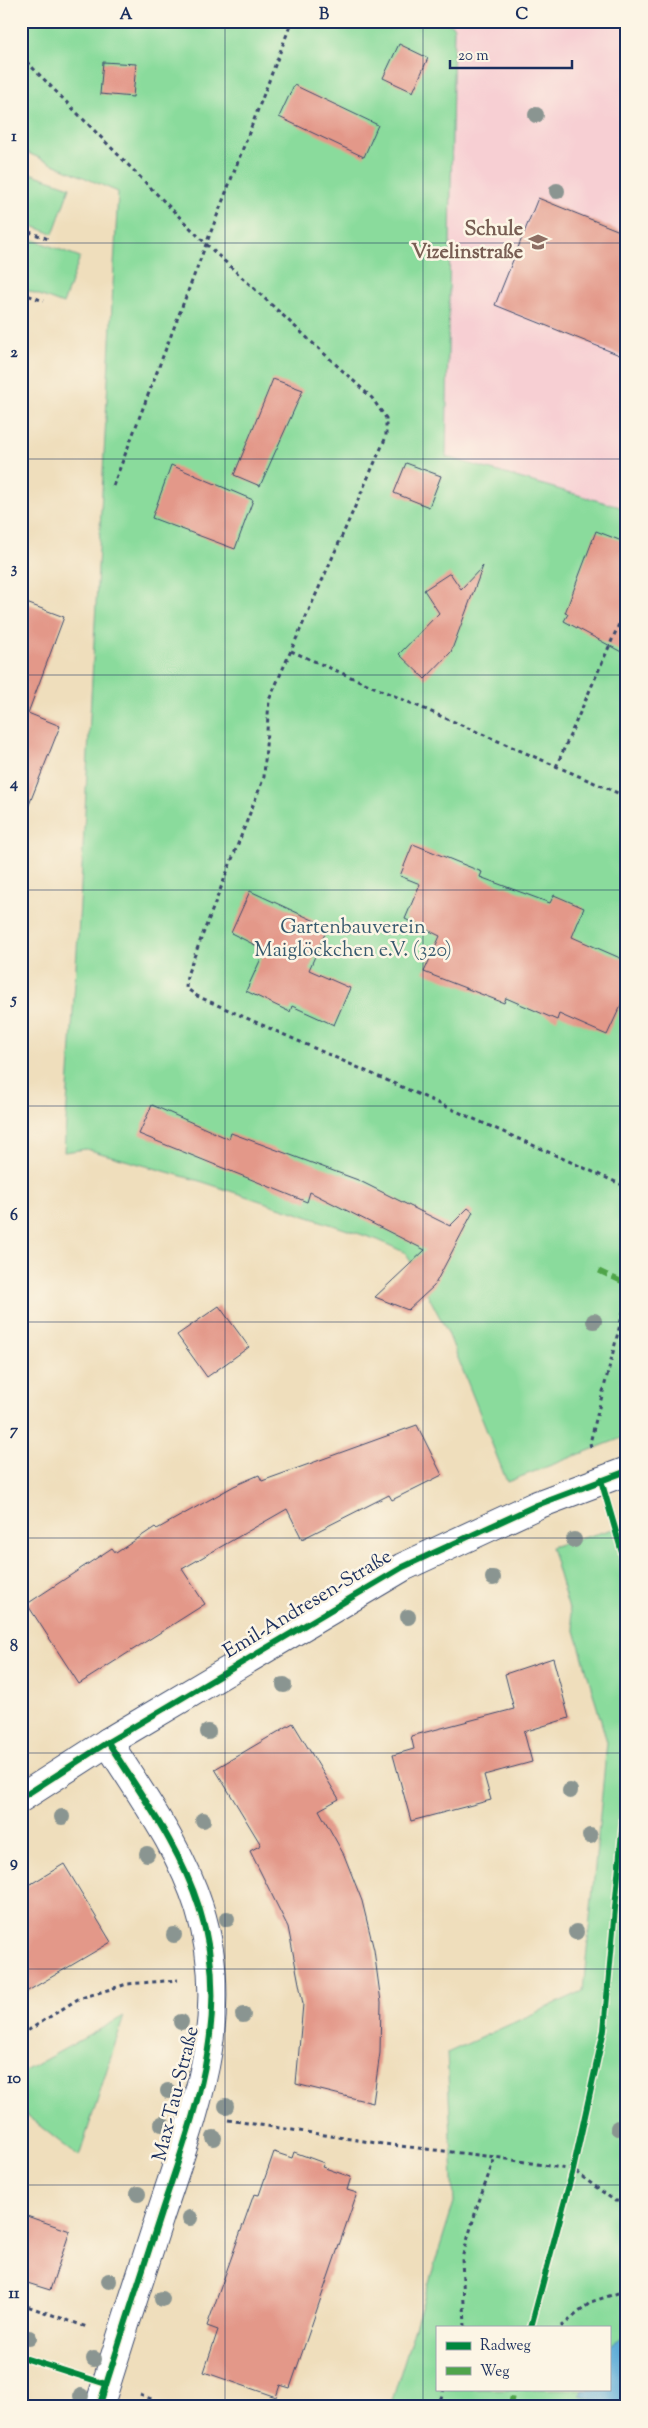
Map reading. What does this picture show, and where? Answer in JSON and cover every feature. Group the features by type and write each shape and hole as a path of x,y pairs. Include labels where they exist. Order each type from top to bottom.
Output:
{"street":[{"name":"Emil-Andresen-Straße","path":"21,1798 108,1742 403,1566 537,1505 627,1472"},
{"name":"Max-Tau-Straße","path":"102,2396 193,2115 209,2053 213,2013 213,1978 208,1943 199,1908 185,1871 148,1805 108,1742"}],"path":[{"path":"113,486 292,21"},
{"path":"21,56 206,244 372,398 386,418 386,437 269,700 264,777 187,975 186,988 197,996 627,1187"},
{"path":"21,228 50,240"},
{"path":"21,293 44,301"},
{"path":"556,767 627,606"},
{"path":"291,651 627,797"},
{"path":"601,1480 590,1443 627,1297"},
{"path":"614,1527 627,1523"},
{"path":"21,2035 78,1999 86,1996 127,1984 213,1978"},
{"path":"193,2115 383,2144 495,2157 573,2170 615,2201 627,2201"},
{"path":"465,2326 462,2258 477,2207 495,2157"},
{"path":"562,2326 591,2302 627,2290"},
{"path":"21,2304 120,2339"},
{"path":"21,2357 102,2396"},
{"path":"438,2407 444,2390"}],"shaded area":[{"name":"Schule Vizelinstraße","path":"447,21 627,21 627,509 446,457 454,27"}],"green space":[{"name":"Gartenbauverein Maiglöckchen e.V. (320)","path":"21,21 447,21 454,27 446,457 627,509 627,1436 507,1482 448,1333 406,1253 378,1240 203,1182 86,1149 64,1152 80,904 118,192 21,150"},
{"path":"21,170 70,187 53,234 21,222"},
{"path":"23,236 80,257 63,304 21,288"},
{"path":"627,1525 627,2407 390,2407 454,2202 447,2053 583,1991 607,1742 551,1547"},
{"path":"124,2016 79,2157 21,2111 21,2073"}],"water":[{"path":"627,2335 627,2407 619,2407 580,2395 582,2390 610,2390 610,2346"}],"building":[{"path":"399,44 428,58 413,92 383,78"},
{"path":"103,62 136,64 133,97 100,94"},
{"path":"294,85 378,125 364,157 279,117"},
{"path":"538,198 627,234 627,358 495,305"},
{"path":"273,379 303,390 260,486 234,475"},
{"path":"406,463 441,476 429,507 394,493"},
{"path":"171,465 253,500 235,549 152,518"},
{"path":"596,531 627,543 627,655 564,621 568,614 565,613"},
{"path":"483,566 451,652 425,679 399,654 439,613 424,590 450,573 461,589"},
{"path":"21,601 64,617 28,713 60,726 23,820 21,819"},
{"path":"413,844 482,872 480,877 550,903 554,895 584,908 572,937 627,961 627,992 607,1035 559,1014 557,1020 506,998 504,1003 424,972 440,936 405,919 420,884 400,876"},
{"path":"250,891 328,927 309,970 350,988 334,1025 292,1006 290,1012 246,991 265,950 231,933"},
{"path":"152,1105 229,1139 231,1133 358,1180 450,1226 468,1208 473,1212 434,1286 408,1310 375,1297 425,1250 310,1192 307,1202 139,1134"},
{"path":"219,1306 249,1347 207,1377 177,1335"},
{"path":"417,1425 442,1475 392,1500 389,1495 302,1539 287,1509 182,1569 205,1604 79,1684 27,1604 112,1548 116,1553 155,1527 157,1529 234,1486 259,1475 262,1481"},
{"path":"553,1658 569,1718 524,1732 532,1762 484,1775 491,1800 411,1821 393,1755 414,1749 411,1736 514,1709 505,1674"},
{"path":"293,1723 339,1799 319,1810 344,1855 362,1901 374,1950 381,2002 380,2053 373,2103 296,2084 303,2004 288,1927 250,1851 261,1845 215,1769"},
{"path":"64,1864 111,1942 21,1995 21,1890"},
{"path":"274,2152 292,2158 294,2152 324,2163 322,2167 351,2177 347,2190 357,2193 290,2388 280,2385 276,2397 204,2372 218,2330 207,2326 254,2194 259,2195"},
{"path":"21,2214 70,2231 50,2290 21,2281"}],"marked path":[{"path":"599,1271 627,1284"},
{"path":"510,2407 514,2390"}],"cycle path":[{"path":"21,1798 108,1742 403,1567 537,1505 627,1471"},
{"path":"601,1480 627,1570"},
{"path":"99,2407 197,2102 211,2026 212,1987 209,1948 199,1907 191,1885 171,1842 108,1742"},
{"path":"531,2326 573,2170 604,2030 627,1776"},
{"path":"21,2357 106,2384"}],"place":[{"name":"Schule Vizelinstraße","path":"538,242"}]}
